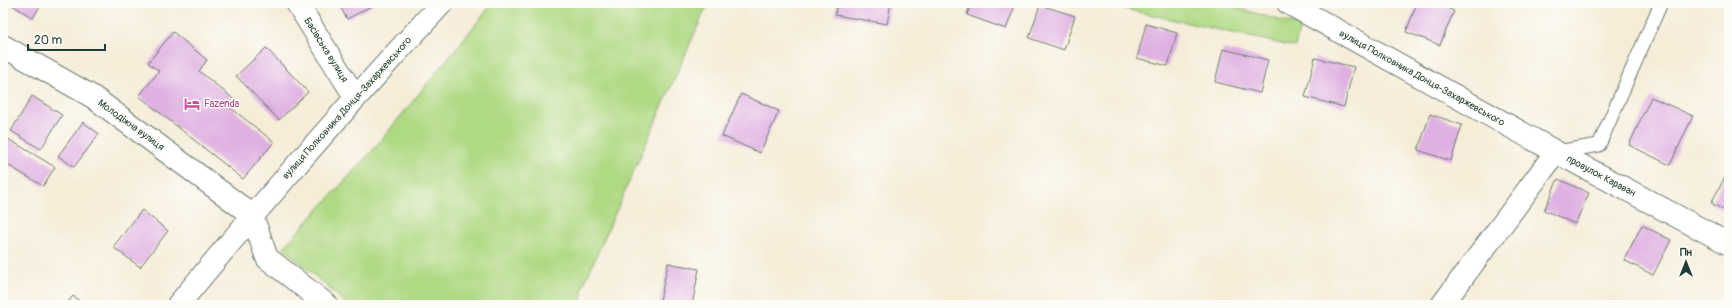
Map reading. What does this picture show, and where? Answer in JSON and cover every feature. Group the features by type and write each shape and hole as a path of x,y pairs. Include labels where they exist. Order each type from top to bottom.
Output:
{"street":[{"name":"Басівська вулиця","path":"297,3 355,97"},
{"name":"вулиця Полковника Донця-Захаржевського","path":"178,305 252,215 355,97 442,3"},
{"name":"вулиця Полковника Донця-Захаржевського","path":"1288,3 1556,152"},
{"name":"Молодіжна вулиця","path":"3,46 93,97 252,215"},
{"name":"провулок Караван","path":"1442,305 1556,152 1729,244"},
{"path":"252,215 267,258 327,305"}],"lane":[{"path":"1556,152 1599,146 1661,3"}],"green space":[{"path":"493,3 714,3 705,10 583,286 580,305 348,305 283,248 372,151"},
{"path":"1098,3 1220,3 1300,26 1295,47"}],"building":[{"path":"9,3 42,3 33,18"},
{"path":"338,3 377,3 347,19"},
{"path":"837,3 891,3 887,24 835,15"},
{"path":"971,3 1016,3 1006,29 967,15"},
{"path":"1417,3 1433,3 1454,11 1440,45 1406,32"},
{"path":"1040,5 1075,16 1064,50 1029,38"},
{"path":"1146,24 1177,33 1168,66 1137,58"},
{"name":"Fazenda","path":"173,32 207,60 199,71 236,101 231,108 274,142 243,179 139,96 159,71 148,63"},
{"path":"266,48 308,92 279,120 236,76"},
{"path":"1223,49 1268,60 1260,93 1215,82"},
{"path":"1315,58 1354,67 1344,107 1305,97"},
{"path":"741,94 779,111 760,153 722,136"},
{"path":"32,96 62,115 41,149 11,131"},
{"path":"1651,97 1693,116 1670,165 1629,145"},
{"path":"1430,114 1462,125 1451,161 1418,150"},
{"path":"83,122 99,134 74,167 58,156"},
{"path":"5,137 55,167 43,186 3,162 3,141"},
{"path":"1729,170 1729,213 1711,203"},
{"path":"1558,179 1589,193 1575,224 1544,210"},
{"path":"142,210 168,231 140,267 113,247"},
{"path":"1642,225 1671,240 1653,275 1624,260"},
{"path":"668,263 699,269 692,305 659,305"},
{"path":"73,296 85,305 66,305"}],"place":[{"name":"Fazenda","path":"192,104"}]}
